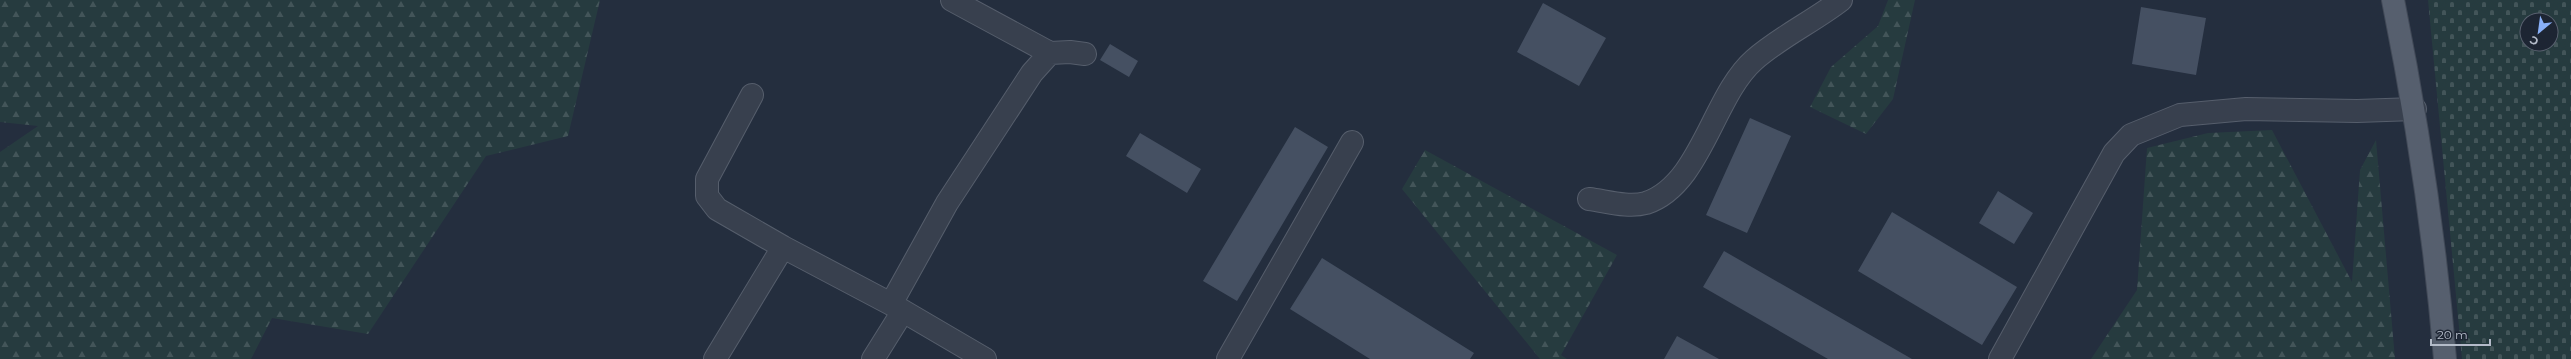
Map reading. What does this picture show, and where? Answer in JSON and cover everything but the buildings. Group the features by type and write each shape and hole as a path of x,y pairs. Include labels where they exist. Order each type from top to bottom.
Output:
{"main road":[{"path":"2393,0 2415,109 2439,276 2445,359"}],"lane":[{"path":"952,0 1050,53 1070,52 1085,54"},
{"path":"1589,199 1624,204 1646,203 1668,190 1691,165 1732,86 1754,60 1841,0"},
{"path":"873,359 947,203 1032,73 1050,53"},
{"path":"752,95 707,178 707,196 717,209 783,247 897,308 985,359"},
{"path":"2000,359 2114,153 2131,134 2180,115 2215,110 2415,109"},
{"path":"1228,359 1352,142"},
{"path":"715,359 783,247"}],"green space":[{"path":"0,0 600,0 568,136 486,156 368,334 272,318 251,359 0,359 0,152 38,126 0,122"},
{"path":"1888,0 1915,0 1893,99 1866,134 1810,107 1831,67 1878,26"},
{"path":"2428,0 2571,0 2571,359 2462,359"},
{"path":"2272,130 2352,282 2360,170 2376,140 2395,359 2091,359 2137,290 2147,148 2208,133"},
{"path":"1425,150 1617,255 1561,355 1567,359 1540,359 1402,189"}]}
